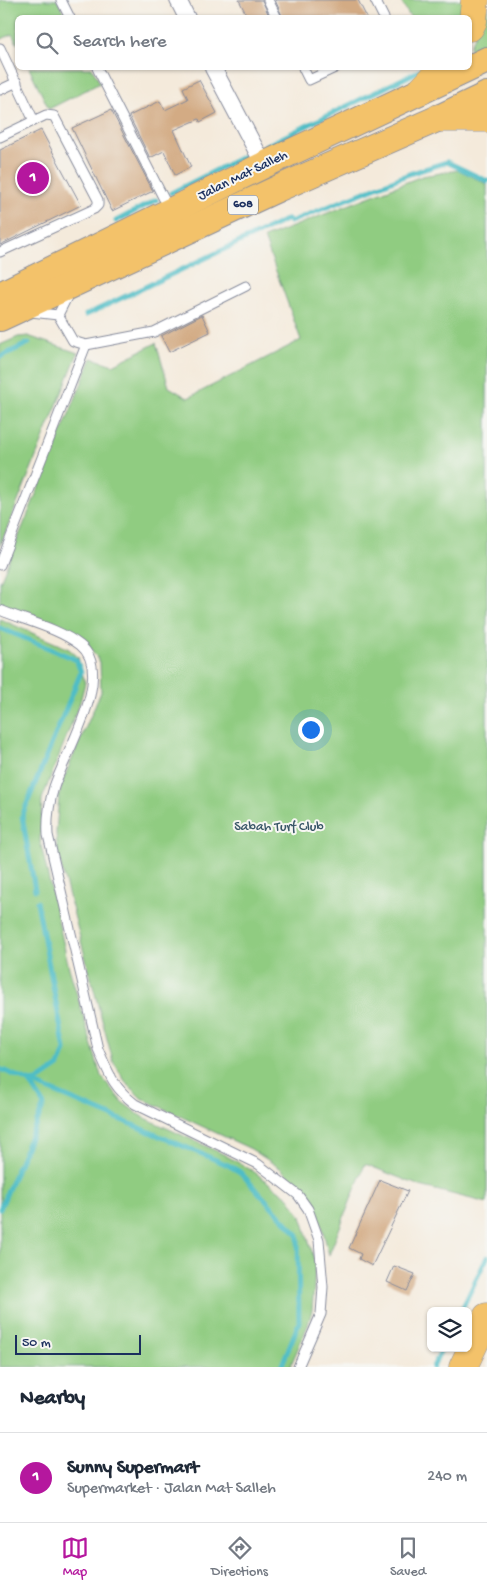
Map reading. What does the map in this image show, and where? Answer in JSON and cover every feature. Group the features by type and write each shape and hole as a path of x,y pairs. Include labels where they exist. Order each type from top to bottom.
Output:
{"highway":[{"path":"472,21 475,0"},
{"path":"422,90 442,70"},
{"path":"439,118 487,118"},
{"path":"463,1367 487,1317"}],"main road":[{"name":"Jalan Mat Salleh","path":"472,67 487,60"},
{"name":"Jalan Mat Salleh","path":"6,307 171,210 465,70"},
{"name":"Jalan Mat Salleh","path":"6,307 74,284 277,189 487,95"}],"street":[{"path":"178,0 186,15"},
{"path":"214,70 264,165"}],"lane":[{"path":"61,0 68,15"},
{"path":"268,0 276,15"},
{"path":"375,0 382,15"},
{"path":"0,48 34,121"},
{"path":"98,70 171,210"},
{"path":"304,70 310,80 331,70"},
{"path":"0,90 17,82"},
{"path":"0,137 46,115 54,116 98,200 98,205 94,209 0,252"},
{"path":"58,315 74,284"},
{"path":"58,315 73,341 86,345 154,332 246,286"},
{"path":"6,307 58,315"},
{"path":"0,564 86,345"},
{"path":"0,610 67,638 82,647 94,670 94,683 90,700 54,786 47,814 48,835 98,1049 112,1081 121,1093 136,1104 258,1164 298,1195 308,1209 319,1240 324,1287 321,1314 298,1367"}],"green space":[{"path":"0,0 57,0 65,15 15,15 15,40 12,34 0,40"},
{"path":"400,0 464,0 460,15 409,15"},
{"path":"487,5 487,46 472,53 472,41"},
{"path":"30,70 93,70 100,83 49,109"},
{"name":"Sabah Turf Club","path":"459,170 487,184 487,1203 420,1186 365,1164 329,1255 318,1211 299,1186 280,1168 251,1149 141,1098 125,1081 113,1061 58,855 56,833 59,796 63,780 101,692 100,662 84,639 0,603 0,582 92,358 113,365 156,343 169,387 188,398 301,340 264,238 422,176"},
{"path":"28,336 78,353 0,546 0,345 18,337"},
{"path":"0,619 69,649 78,657 85,683 80,702 42,799 40,841 69,968 101,1076 122,1102 141,1116 225,1155 253,1171 289,1198 301,1216 315,1261 314,1286 312,1310 308,1325 290,1367 0,1367"}],"building":[{"path":"239,0 262,0 269,15 246,15"},
{"path":"275,0 358,0 366,15 282,15"},
{"path":"199,80 217,113 200,122 199,119 174,130 191,167 175,175 164,151 150,158 129,116 160,101 165,110 188,99 183,88"},
{"path":"111,110 153,191 112,211 72,128"},
{"path":"41,130 81,205 0,245 0,150"},
{"path":"202,315 210,332 169,352 161,336"},
{"path":"380,1180 408,1191 372,1266 359,1259 361,1254 349,1248"},
{"path":"394,1266 415,1274 407,1291 387,1282"}],"waterway":[{"path":"265,146 421,70"},
{"path":"171,193 250,153"},
{"path":"86,315 288,219 290,222 409,174 447,162 487,181"},
{"path":"116,221 156,200"},
{"path":"0,357 29,343"},
{"path":"0,628 76,660 81,672 22,816 35,890"},
{"path":"0,1209 44,1105 30,1082 37,1081 59,1066 65,1050 37,902"},
{"path":"0,1069 228,1165 240,1172 298,1235 299,1323 281,1367"},
{"path":"463,1307 487,1257"},
{"path":"433,1367 440,1352"}],"place":[{"name":"Sunny Supermart","path":"33,178"}]}
